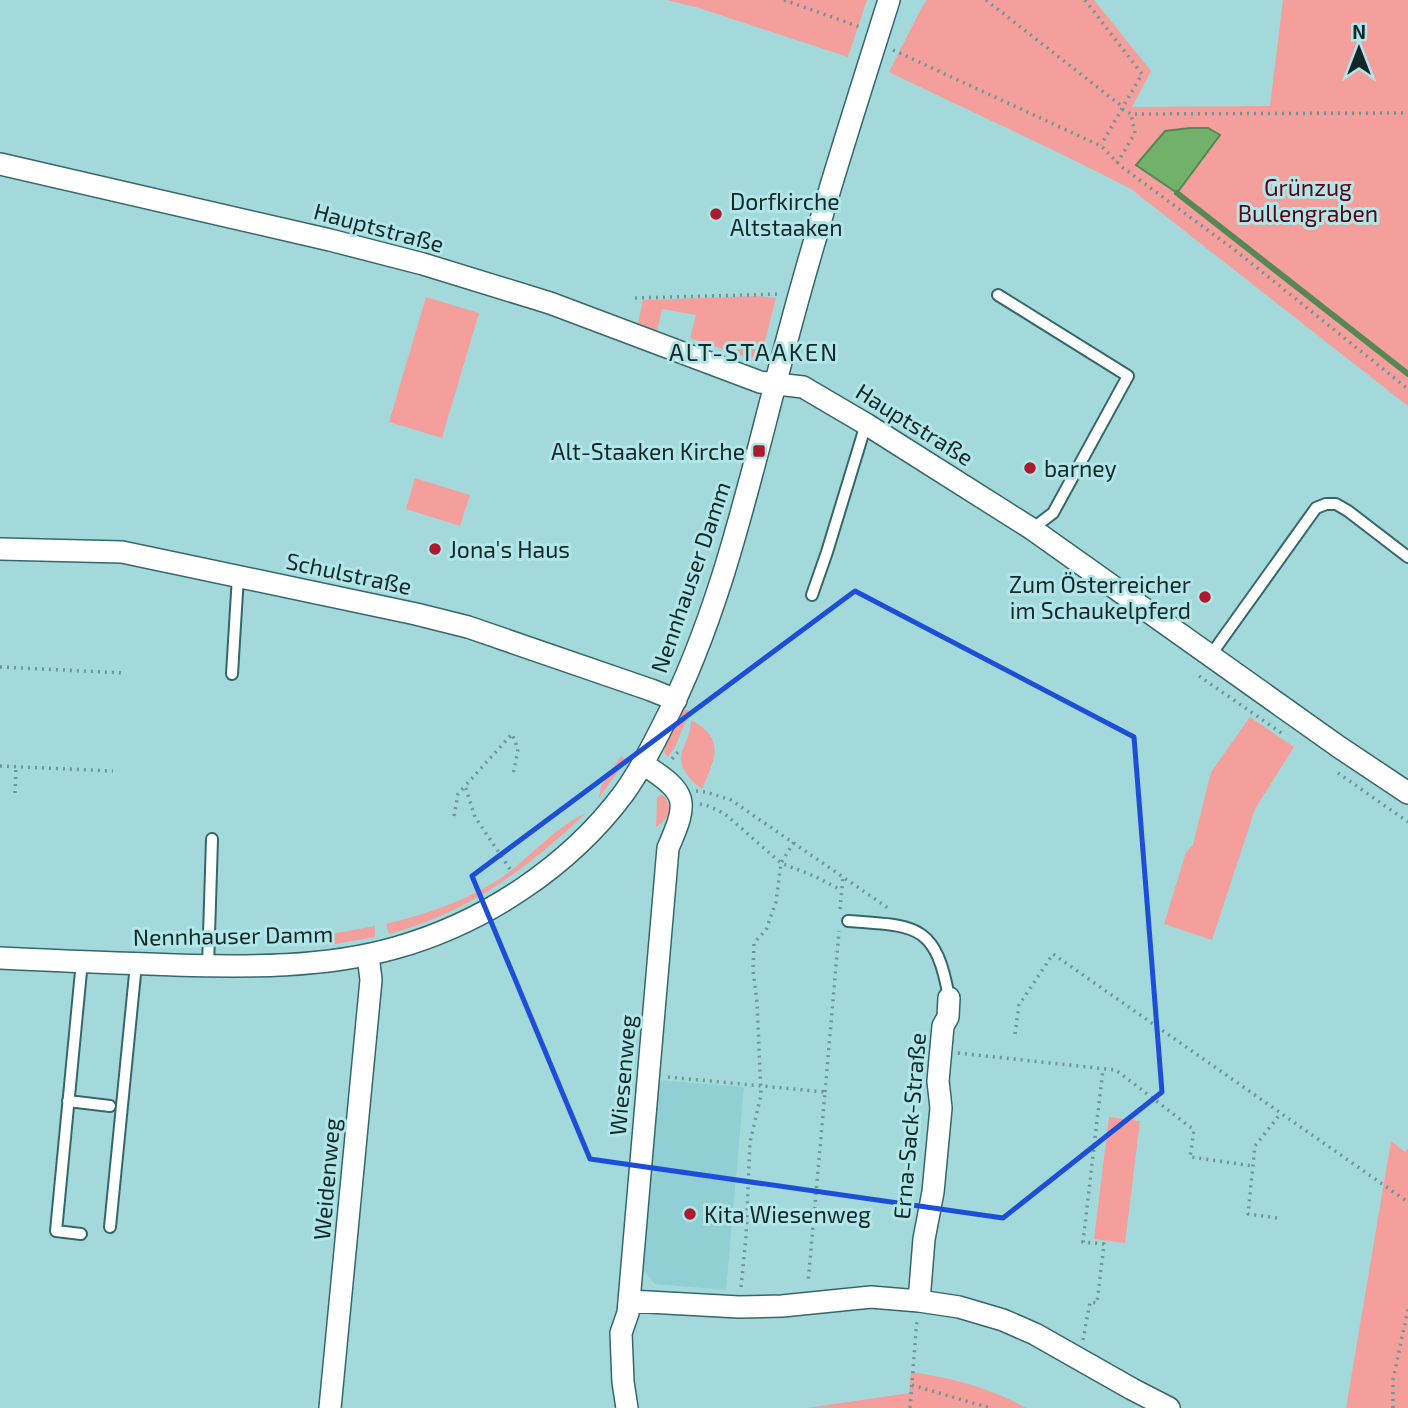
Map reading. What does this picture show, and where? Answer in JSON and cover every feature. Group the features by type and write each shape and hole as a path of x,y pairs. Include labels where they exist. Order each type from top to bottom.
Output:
{"street":[{"name":"Nennhauser Damm","path":"0,958 208,965 299,964 368,955 425,939 481,915 551,867 590,832 625,792 643,764 676,700 703,634 759,451 814,242 889,0"},
{"name":"Hauptstraße","path":"0,164 423,264 550,303 760,382 803,387 1032,529 1408,793"},
{"name":"Schulstraße","path":"0,549 121,552 416,614 468,627 676,700"},
{"path":"643,764 658,774 679,796"},
{"name":"Wiesenweg","path":"627,1408 621,1333 630,1301 668,848 682,811 679,796"},
{"name":"Weidenweg","path":"330,1408 372,979 368,955"},
{"name":"Erna-Sack-Straße","path":"919,1301 924,1239 933,1192 941,1108 938,1081 940,1051 943,1026 948,1017 948,998"},
{"path":"630,1301 740,1307 871,1297 959,1307 1003,1320 1035,1334 1169,1408"}],"lane":[{"path":"998,295 1128,376 1053,513 1032,529"},
{"path":"812,595 866,424"},
{"path":"1210,656 1316,508 1336,504 1408,556"},
{"path":"232,674 238,576"},
{"path":"208,965 212,839"},
{"path":"844,920 902,925 918,932 934,946 944,972 948,998"},
{"path":"81,1234 56,1231 82,961"},
{"path":"110,1227 136,964"},
{"path":"68,1101 110,1105"}],"path":[{"path":"784,0 855,25"},
{"path":"986,0 1131,114 1408,113"},
{"path":"1085,0 1142,74 1101,146"},
{"path":"906,56 1101,146 1117,163 1236,251 1408,389"},
{"path":"1117,163 1135,133 1131,114"},
{"path":"635,298 782,294"},
{"path":"0,667 125,673"},
{"path":"454,816 458,794 513,734 518,749 513,775"},
{"path":"0,766 113,771"},
{"path":"15,793 16,767"},
{"path":"465,786 475,817 510,869"},
{"path":"679,796 706,792 731,800 892,910"},
{"path":"679,796 726,814 781,863 842,890"},
{"path":"740,1307 747,1237 750,1142 761,1095 754,943 766,930 776,902 781,863 794,842"},
{"path":"840,910 843,877"},
{"path":"806,1304 844,920"},
{"path":"1015,1034 1019,1005 1053,954 1408,1202"},
{"path":"940,1051 1116,1070 1194,1130 1190,1157 1253,1166"},
{"path":"1079,1359 1090,1302 1097,1303 1104,1244 1083,1242 1103,1069"},
{"path":"648,1075 825,1092"},
{"path":"1277,1219 1248,1214 1255,1146 1281,1113"},
{"path":"910,1408 919,1301"},
{"path":"1393,1408 1393,1380 1408,1309"},
{"path":"912,1385 989,1408"}],"highlighted area":[{"path":"855,591 1134,737 1162,1092 1003,1218 590,1159 472,876"}],"shaded area":[{"path":"1208,128 1220,135 1177,193 1136,165 1165,131"},
{"name":"Kita Wiesenweg","path":"658,1080 744,1087 726,1290 655,1284 642,1269"}],"green space":[{"path":"667,0 867,0 848,57"},
{"name":"Grünzug Bullengraben","path":"927,0 1094,0 1151,71 1132,107 1270,106 1283,0 1408,0 1408,406 1131,189 889,72"},
{"path":"758,296 776,298 762,353 752,359 690,338 696,315 662,309 657,331 638,323 643,300"},
{"path":"426,297 479,313 442,438 389,422"},
{"path":"415,478 470,495 460,526 406,509"},
{"path":"684,709 690,711 668,757 664,752 666,744"},
{"path":"1250,717 1294,747 1255,809 1212,940 1164,924 1186,852 1193,845 1211,772"},
{"path":"691,720 709,734 713,742 711,768 702,789 690,778 681,763"},
{"path":"621,756 626,760 599,798 601,786"},
{"path":"660,795 666,799 669,808 667,817 656,827 657,797"},
{"path":"586,813 519,870 471,901 418,925 389,934 386,924 450,904 495,882 556,832"},
{"path":"375,926 375,937 323,946 320,936"},
{"path":"1109,1117 1140,1121 1125,1243 1094,1239"},
{"path":"1391,1141 1405,1152 1408,1148 1408,1408 1346,1408"},
{"path":"911,1372 970,1384 1026,1408 807,1408 909,1393"}],"waterway":[{"path":"1177,193 1408,374"}],"place":[{"name":"Dorfkirche Altstaaken","path":"716,214"},
{"name":"Alt-Staaken Kirche","path":"759,451"},
{"name":"barney","path":"1030,468"},
{"name":"Jona's Haus","path":"435,549"},
{"name":"Zum Österreicher im Schaukelpferd","path":"1205,597"},
{"name":"Kita Wiesenweg","path":"690,1214"}],"district":[{"name":"ALT-STAAKEN","path":"754,351"}]}
